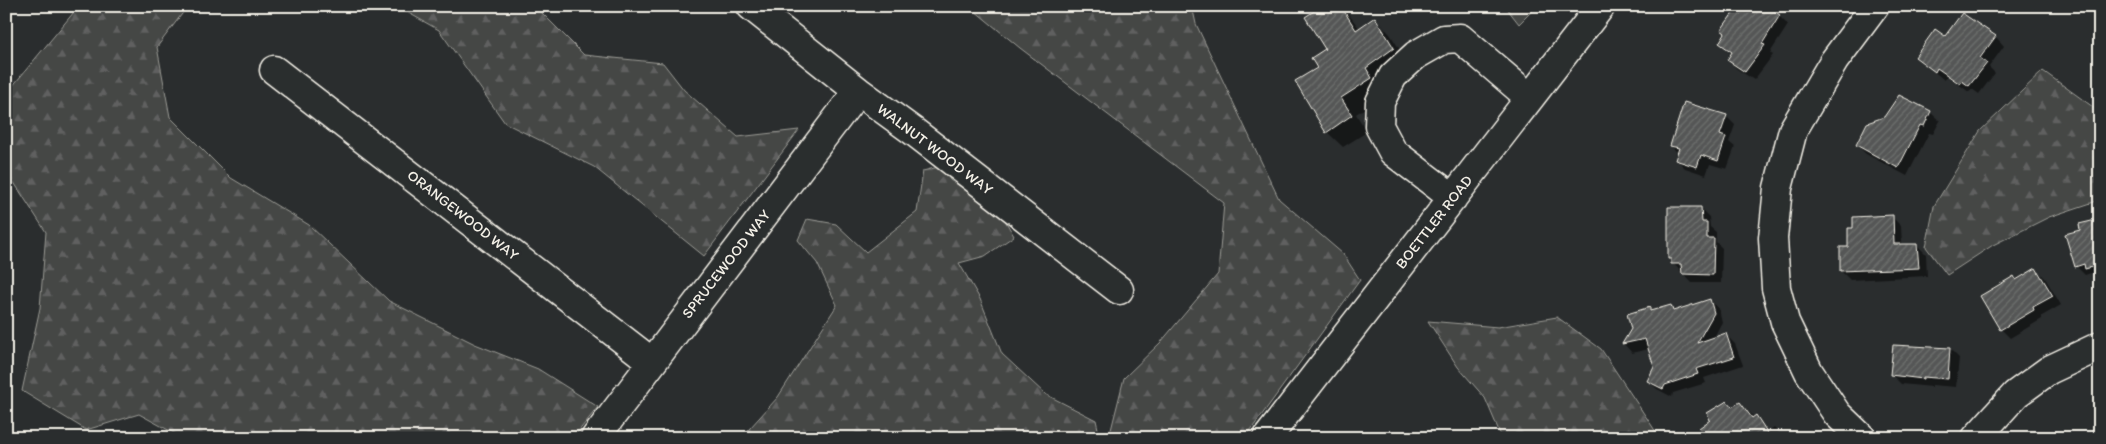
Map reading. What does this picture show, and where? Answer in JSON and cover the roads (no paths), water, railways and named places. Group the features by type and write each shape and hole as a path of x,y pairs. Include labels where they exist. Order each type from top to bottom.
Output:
{"street":[{"name":"WALNUT WOOD WAY","path":"751,6 858,91 1120,290"},
{"name":"BOETTLER ROAD","path":"1267,438 1601,6"},
{"path":"1862,438 1832,407 1809,372 1785,322 1776,288 1773,238 1778,188 1793,130 1834,61 1875,6"},
{"path":"1453,198 1393,152 1379,126 1380,102 1393,76 1416,54 1444,39 1460,38 1530,98"},
{"name":"ORANGEWOOD WAY","path":"274,70 652,362"},
{"name":"SPRUCEWOOD WAY","path":"595,438 858,91"},
{"path":"1976,438 2016,394 2049,370 2100,346"}]}
